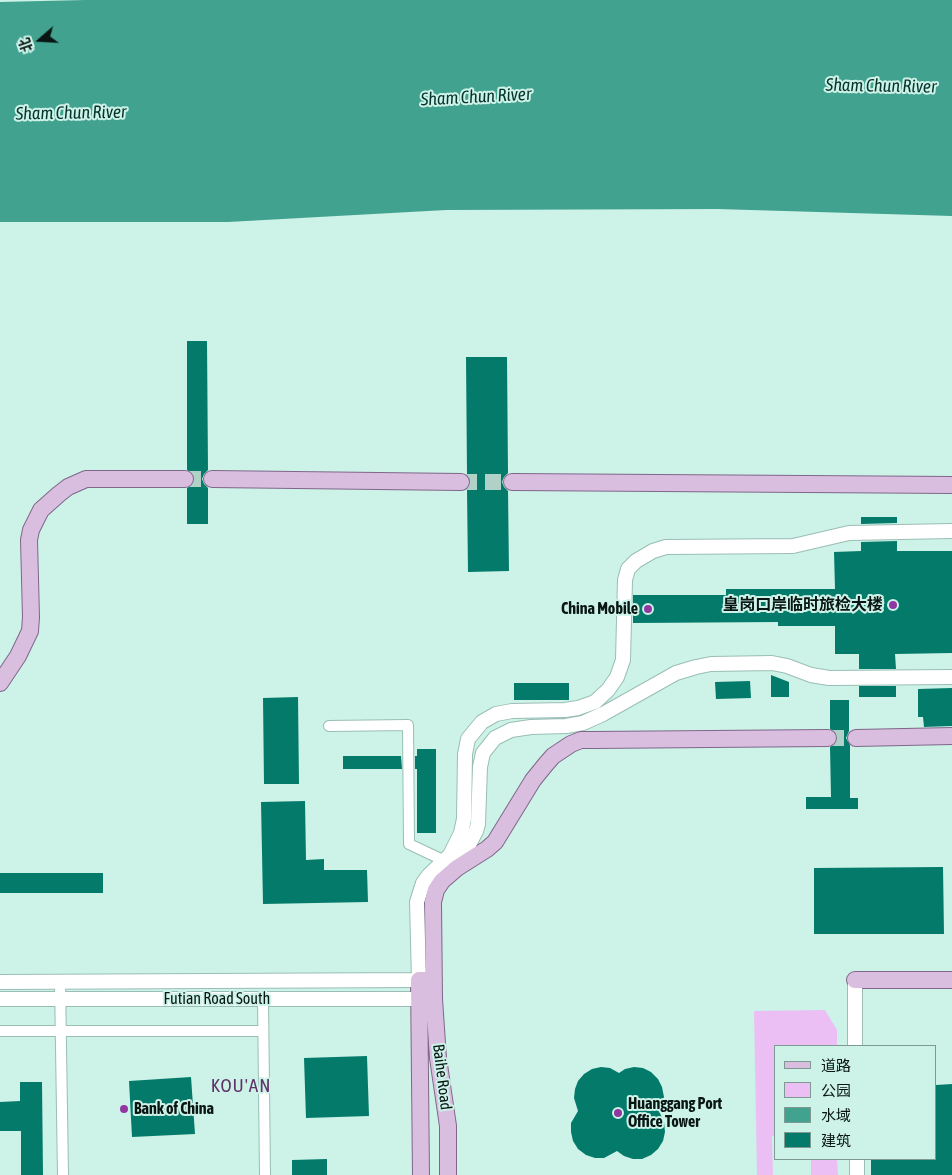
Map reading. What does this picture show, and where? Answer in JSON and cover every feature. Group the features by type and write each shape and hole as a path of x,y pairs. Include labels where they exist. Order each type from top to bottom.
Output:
{"main road":[{"path":"0,683 18,656 30,631 29,540 31,530 41,510 68,487 86,479 185,479"},
{"path":"212,479 461,482"},
{"path":"512,482 952,485"},
{"path":"451,865 464,820 465,754 471,733 482,722 496,714 512,711 578,708 595,702 608,690 617,677 623,660 625,580 631,565 641,557 666,547 793,546 849,533 952,531"},
{"path":"451,865 476,831 478,824 480,766 483,753 496,738 511,730 524,727 571,726 583,723 603,714 676,673 711,664 772,663 787,666 811,675 829,678 952,677"},
{"path":"856,738 952,736"},
{"name":"Baihe Road","path":"421,1175 426,980 433,902 436,890 451,865 478,856 495,842 533,780 558,752 576,742 592,740 828,738"},
{"name":"Futian Road South","path":"0,982 426,980"},
{"path":"856,1045 855,980 952,980"},
{"name":"Futian Road South","path":"0,999 427,999"},
{"name":"Baihe Road","path":"427,999 448,1126 448,1175"},
{"path":"857,1160 857,1175"}],"street":[{"path":"328,726 408,725 409,844 451,865"},
{"path":"60,982 63,1175"},
{"path":"263,999 265,1175"},
{"path":"0,1031 263,1031"}],"green space":[{"path":"825,1010 837,1030 837,1045 774,1045 773,1175 757,1175 754,1011"},
{"path":"811,1160 837,1160 838,1175 811,1175"}],"water":[{"name":"Sham Chun River","path":"85,0 952,0 952,216 717,209 446,210 228,222 0,222 0,2"}],"building":[{"path":"187,341 207,341 208,470 202,479 208,488 208,524 187,524 187,488 193,484 195,479 193,474 187,470"},
{"path":"466,357 507,357 508,473 502,482 508,491 509,571 468,572 467,490 471,482 467,474"},
{"path":"861,517 897,517 897,523 861,524"},
{"name":"皇岗口岸临时旅检大楼","path":"897,541 897,551 952,551 952,653 895,654 896,669 859,669 859,654 835,654 835,626 778,626 778,622 633,623 633,595 726,595 726,589 835,589 834,552 861,551 861,542"},
{"path":"771,675 789,682 789,697 771,697"},
{"path":"750,681 751,698 716,699 715,682"},
{"path":"514,683 569,683 569,700 514,700"},
{"path":"859,686 896,686 896,697 859,697"},
{"path":"952,688 952,726 924,727 923,717 918,717 918,689"},
{"path":"298,697 299,784 264,784 263,698"},
{"path":"830,700 849,700 849,731 846,738 850,745 850,798 858,798 858,809 806,809 806,797 831,797 830,747 836,743 838,737 830,729"},
{"path":"417,749 436,749 436,833 417,833 417,769 415,769 415,756 417,756"},
{"path":"343,756 401,756 402,769 343,769"},
{"path":"305,801 306,860 324,859 324,870 367,870 368,902 263,904 261,802"},
{"path":"943,867 944,934 814,934 814,868"},
{"path":"0,873 103,873 103,893 0,893"},
{"path":"367,1056 369,1116 306,1118 304,1058"},
{"name":"Huanggang Port Office Tower","path":"634,1067 643,1068 651,1072 658,1079 664,1097 659,1111 664,1122 665,1132 663,1141 651,1155 642,1159 633,1159 617,1151 604,1158 595,1158 586,1155 578,1149 573,1141 571,1123 578,1111 574,1098 578,1081 592,1069 610,1068 619,1073"},
{"path":"191,1077 195,1134 132,1137 129,1081"},
{"path":"20,1082 42,1082 43,1175 21,1175 21,1131 0,1131 0,1102 20,1101"},
{"path":"952,1084 952,1175 871,1175 871,1160 937,1160 937,1085"},
{"path":"327,1159 327,1175 292,1175 292,1160"}],"tunnel":[{"path":"185,479 212,479"},
{"path":"461,482 512,482"},
{"path":"828,738 856,738"}],"place":[{"name":"皇岗口岸临时旅检大楼","path":"893,605"},
{"name":"China Mobile","path":"648,609"},
{"name":"Bank of China","path":"124,1109"},
{"name":"Huanggang Port Office Tower","path":"618,1113"}],"district":[{"name":"KOU'AN","path":"241,1086"}]}
